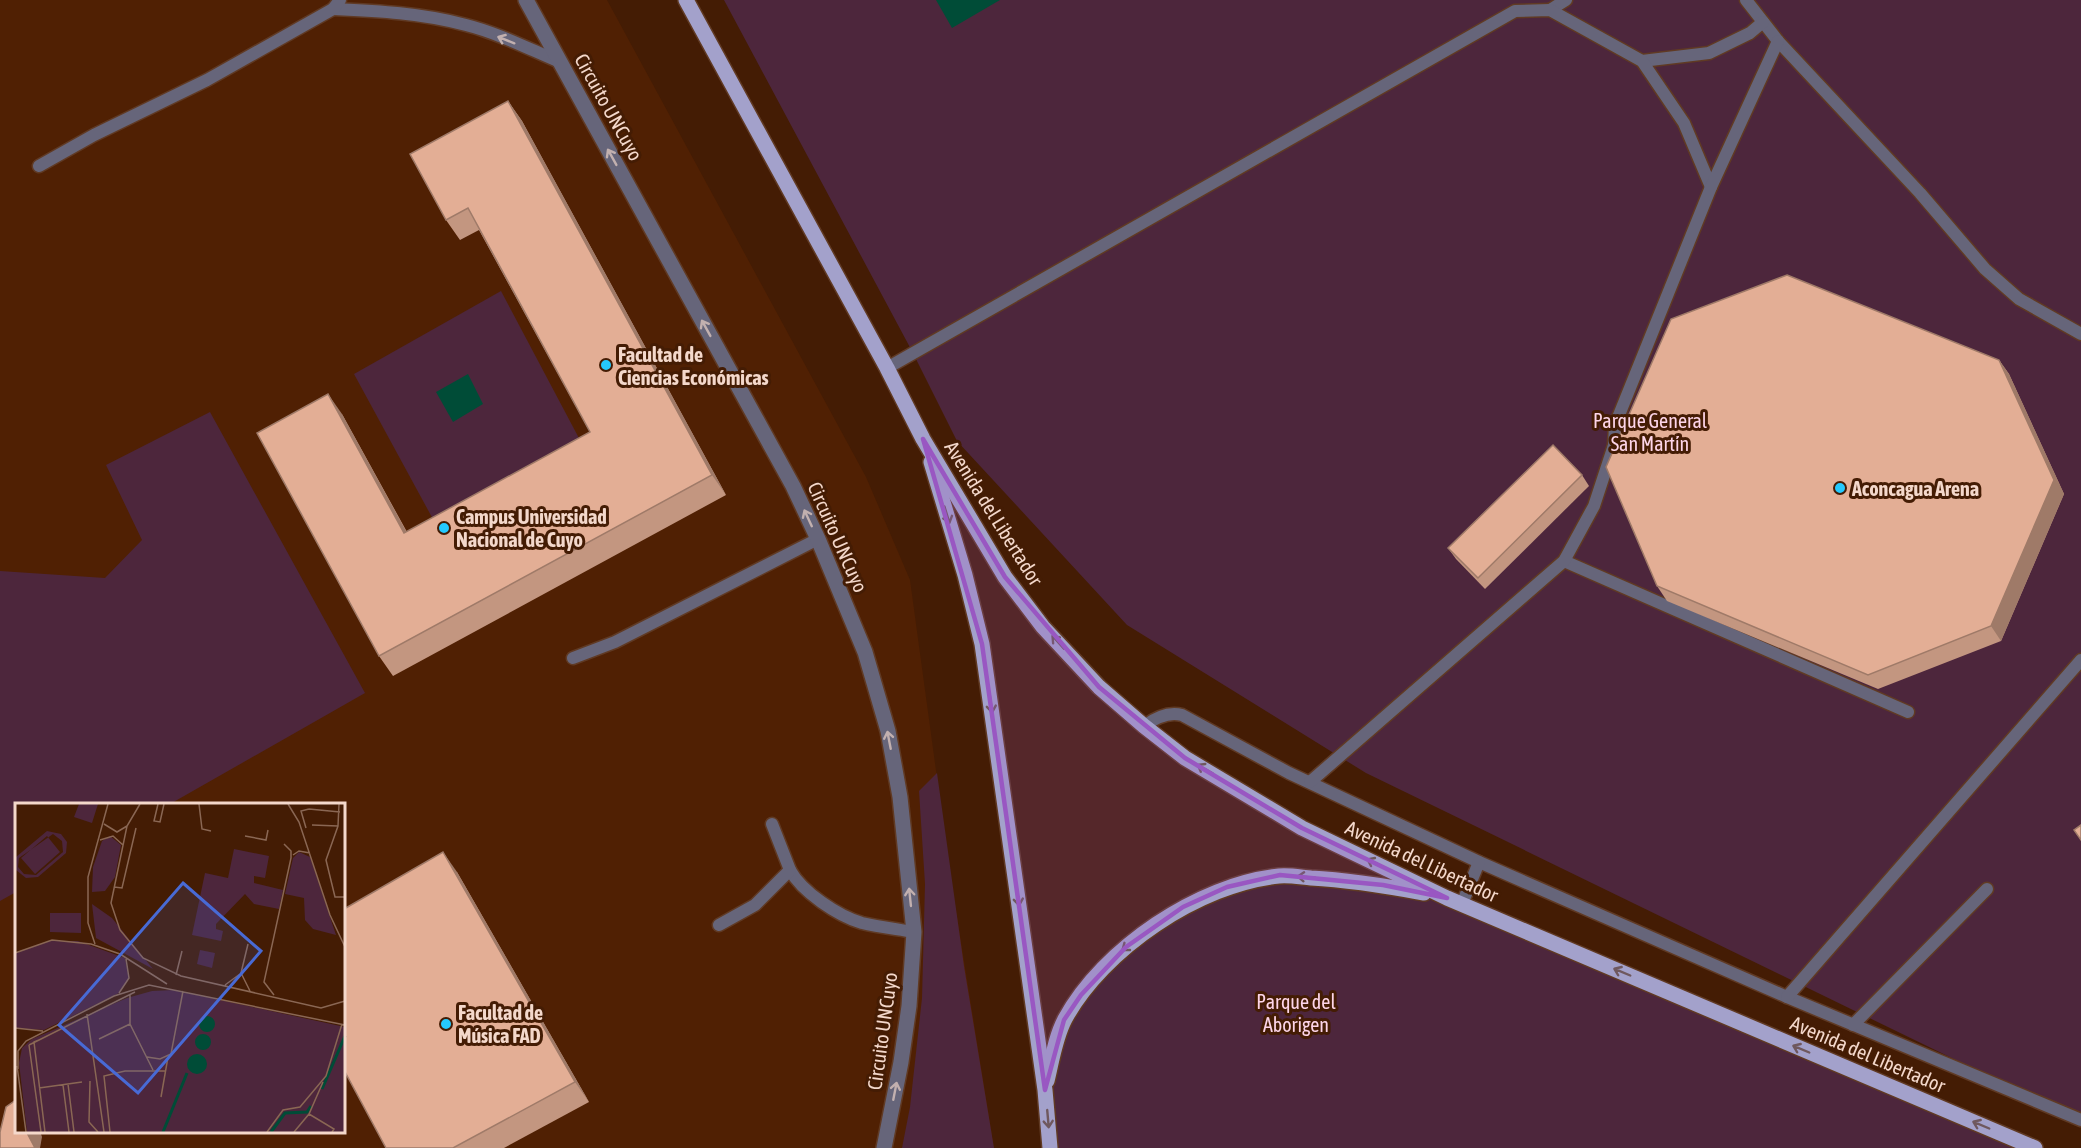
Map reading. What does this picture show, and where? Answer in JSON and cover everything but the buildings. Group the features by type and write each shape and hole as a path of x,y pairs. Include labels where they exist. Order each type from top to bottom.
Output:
{"main road":[{"name":"Avenida del Libertador","path":"686,0 924,439 1012,586 1044,627 1099,687 1144,726 1185,758 1302,828 1447,898 2034,1148"},
{"name":"Avenida del Libertador","path":"924,439 965,575 982,644 1045,1090 1050,1148"},
{"path":"1045,1090 1064,1020 1081,995 1103,968 1126,947 1183,907 1227,887 1280,875 1383,885 1447,898"}],"street":[{"name":"Circuito UNCuyo","path":"526,0 793,486 818,539 865,652 888,730 900,797 914,932 909,1006 901,1062 884,1148"}],"lane":[{"path":"887,368 1515,11 1550,10 1566,0"},
{"path":"1746,0 1779,41 1920,194 1985,269 2019,299 2081,334"},
{"path":"39,166 94,135 207,80 337,5 436,18 468,25 560,62"},
{"path":"1550,10 1642,61 1684,123 1711,187"},
{"path":"1642,61 1709,53 1750,33 1764,22"},
{"path":"1310,782 1564,561 1594,506 1614,445 1615,425 1711,187 1779,41"},
{"path":"573,658 615,642 818,539"},
{"path":"1564,561 1908,712"},
{"path":"1787,997 2081,660"},
{"path":"1144,726 1155,718 1174,712 1182,715 1310,782 1479,862 1787,997 2081,1120"},
{"path":"772,824 796,882 831,908 861,922 914,932"},
{"path":"1462,904 1479,862"},
{"path":"719,925 755,905 790,870"},
{"path":"1853,1025 1987,888"},
{"path":"2060,1111 2081,1108"}],"highlighted area":[{"path":"923,439 1005,577 1099,687 1185,758 1302,828 1447,898 1383,885 1280,875 1227,887 1183,907 1126,947 1081,995 1064,1020 1045,1090 982,644"}],"shaded area":[{"name":"Campus Universidad Nacional de Cuyo","path":"0,0 607,0 866,477 910,580 950,873 994,1148 0,1148"},
{"path":"936,0 1000,0 952,28"},
{"path":"468,374 483,404 453,422 436,392"}],"green space":[{"name":"Parque General San Martín","path":"724,0 2081,0 2081,1121 1366,773 1127,625 957,441 913,353"},
{"path":"501,291 581,442 434,521 354,374"},
{"path":"210,412 365,693 172,803 15,803 15,893 0,901 0,571 105,578 142,540 106,465"},
{"path":"937,773 964,966 994,1148 902,1148 910,1107 922,998 925,884 919,791"},
{"name":"Parque del Aborigen","path":"1280,875 1447,898 2035,1148 1050,1148 1045,1090 1081,995 1183,907"}],"place":[{"name":"Facultad de Ciencias Económicas","path":"606,365"},
{"name":"Aconcagua Arena","path":"1840,488"},
{"name":"Campus Universidad Nacional de Cuyo","path":"444,528"},
{"name":"Facultad de Música FAD","path":"446,1024"}]}
